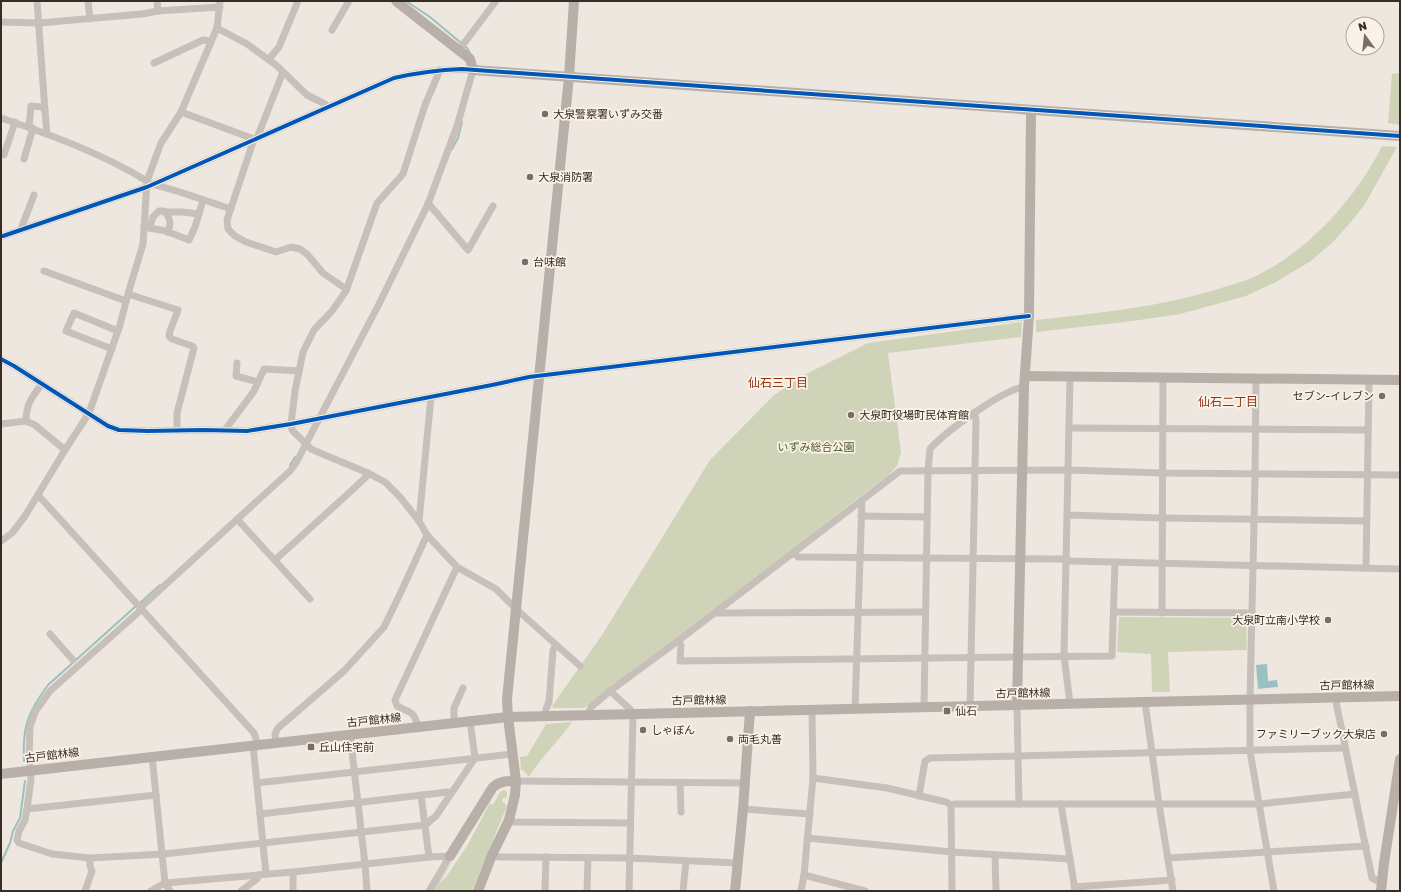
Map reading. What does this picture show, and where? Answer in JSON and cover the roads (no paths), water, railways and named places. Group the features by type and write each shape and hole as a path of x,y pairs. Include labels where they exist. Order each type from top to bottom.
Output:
{"street":[{"path":"37,1 47,134"},
{"path":"88,1 90,18"},
{"path":"157,1 158,11"},
{"path":"269,59 279,47 298,1"},
{"path":"332,30 349,1"},
{"path":"396,1 470,59 473,70 457,126 428,203 379,304 290,472 50,691 37,708 30,728 29,757 31,779 27,809 25,820 19,831 17,840 20,843 52,854 90,858 162,854 425,825 436,816 475,758 470,721"},
{"path":"459,50 496,1"},
{"path":"478,891 492,855 509,820 515,795 516,781 507,698 569,77 574,1"},
{"path":"1,22 38,23 142,14 220,4 217,28 181,112 161,143 149,184 147,228 143,244 118,331 89,413 25,516 12,533 1,541"},
{"path":"217,28 247,44 269,59 307,95 327,106"},
{"path":"154,63 202,40 211,41"},
{"path":"1,236 149,184 394,78 414,73 440,70 462,69 1031,111 1400,136"},
{"path":"440,70 425,105 403,174 377,203 346,289 332,311 314,330 303,352 291,424 292,430 306,444 320,453 368,473 385,482 400,496 419,521 427,535 457,567 496,589 580,666"},
{"path":"283,72 255,139 227,220 228,229 235,236 246,242 276,252 291,247 300,249 307,254 323,273 346,289"},
{"path":"24,159 31,128 31,106 43,108 45,111"},
{"path":"1019,804 1017,705 1024,387 1029,316 1031,111"},
{"path":"181,112 255,139"},
{"path":"1,118 64,139 123,167 149,184 180,192 231,210"},
{"path":"4,155 15,122"},
{"path":"21,229 34,195"},
{"path":"147,228 167,232 189,240 204,200"},
{"path":"428,203 468,250 492,206"},
{"path":"147,228 153,217 159,211 199,214"},
{"path":"166,212 170,220 170,226 167,232"},
{"path":"44,271 127,298 178,310 170,331 170,336 172,339 194,348 177,414 177,430"},
{"path":"112,349 66,331 74,313 118,331"},
{"path":"1,359 108,426 119,430 247,431 319,419 539,376 1029,316"},
{"path":"237,363 236,376 258,382"},
{"path":"225,430 254,391 264,369 299,371"},
{"path":"1025,376 1400,380"},
{"path":"1070,376 1064,655 1070,704"},
{"path":"1162,613 1163,377"},
{"path":"1256,378 1250,751 1274,891"},
{"path":"1366,568 1368,475 1367,430 1369,380"},
{"path":"26,421 26,410 42,384"},
{"path":"924,707 928,471 930,449 974,413 1007,393 1024,387"},
{"path":"419,521 431,397"},
{"path":"970,706 976,420 974,413"},
{"path":"1,424 26,421 35,426 65,450"},
{"path":"1069,428 1255,428 1367,430"},
{"path":"588,715 591,707 610,690 678,642 900,471 1068,470 1163,473 1400,475"},
{"path":"275,560 356,487 368,473"},
{"path":"38,495 254,733 263,843 262,874 241,891"},
{"path":"856,709 862,500"},
{"path":"1066,515 1366,521"},
{"path":"861,516 927,517"},
{"path":"237,519 310,599"},
{"path":"276,743 275,734 278,728 344,671 384,627 427,535"},
{"path":"794,553 798,557 1020,559 1400,569"},
{"path":"678,642 681,645 680,662 1064,655 1112,656 1115,562"},
{"path":"418,727 415,716 397,706 395,700 457,567"},
{"path":"715,613 926,612"},
{"path":"1114,612 1252,613"},
{"path":"50,634 73,660"},
{"path":"545,716 549,702 553,650 556,645"},
{"path":"454,723 454,708 463,688"},
{"path":"610,690 630,709 633,714 629,891"},
{"name":"古戸館林線","path":"1,774 508,717 1400,696"},
{"path":"1335,698 1372,878 1382,887"},
{"path":"1145,702 1158,804 1173,891"},
{"path":"801,891 804,875 813,778 812,710"},
{"path":"735,891 746,783 750,711"},
{"path":"350,734 367,891"},
{"path":"919,796 925,760 928,758 1346,748"},
{"path":"257,783 512,754"},
{"path":"152,756 165,883 170,891"},
{"path":"1382,887 1384,863 1400,759"},
{"path":"813,778 888,788 946,802 951,805 1259,804 1355,794"},
{"path":"429,891 497,783 516,781 746,783"},
{"path":"680,782 681,812"},
{"path":"260,814 448,792 450,794"},
{"path":"27,809 156,795"},
{"path":"421,795 428,857"},
{"path":"1061,804 1075,889 1172,880"},
{"path":"951,805 952,891"},
{"path":"743,808 810,814"},
{"path":"509,820 514,822 630,823"},
{"path":"807,838 952,852 1070,859"},
{"path":"1168,858 1366,846"},
{"path":"492,855 498,857 629,858 738,863"},
{"path":"995,855 996,891"},
{"path":"151,891 165,883 450,856"},
{"path":"85,891 92,871 90,866 90,858"},
{"path":"546,858 546,891"},
{"path":"587,891 588,858"},
{"path":"683,891 686,861"},
{"path":"293,872 294,891"},
{"path":"804,875 865,891"}],"water":[{"path":"1267,664 1268,681 1277,680 1278,687 1258,689 1256,665"}],"waterway":[{"path":"406,1 430,17 467,48 471,55"},
{"path":"452,149 458,138 462,122"},
{"path":"290,465 295,457"},
{"path":"140,603 160,585"},
{"path":"24,761 25,729 31,712 48,685 136,606"},
{"path":"1,863 10,843 13,831 20,818 25,781"}],"place":[{"name":"大泉警察署いずみ交番","path":"545,114"},
{"name":"大泉消防署","path":"530,177"},
{"name":"台味館","path":"525,262"},
{"name":"セブン-イレブン","path":"1382,396"},
{"name":"大泉町役場町民体育館","path":"851,415"},
{"name":"大泉町立南小学校","path":"1328,620"},
{"name":"仙石","path":"947,711"},
{"name":"しゃぼん","path":"643,730"},
{"name":"ファミリーブック大泉店","path":"1384,734"},
{"name":"両毛丸善","path":"730,739"},
{"name":"丘山住宅前","path":"311,747"}],"district":[{"name":"仙石三丁目","path":"778,383"},
{"name":"仙石二丁目","path":"1228,402"}],"park label":[{"name":"いずみ総合公園","path":"816,447"}]}
